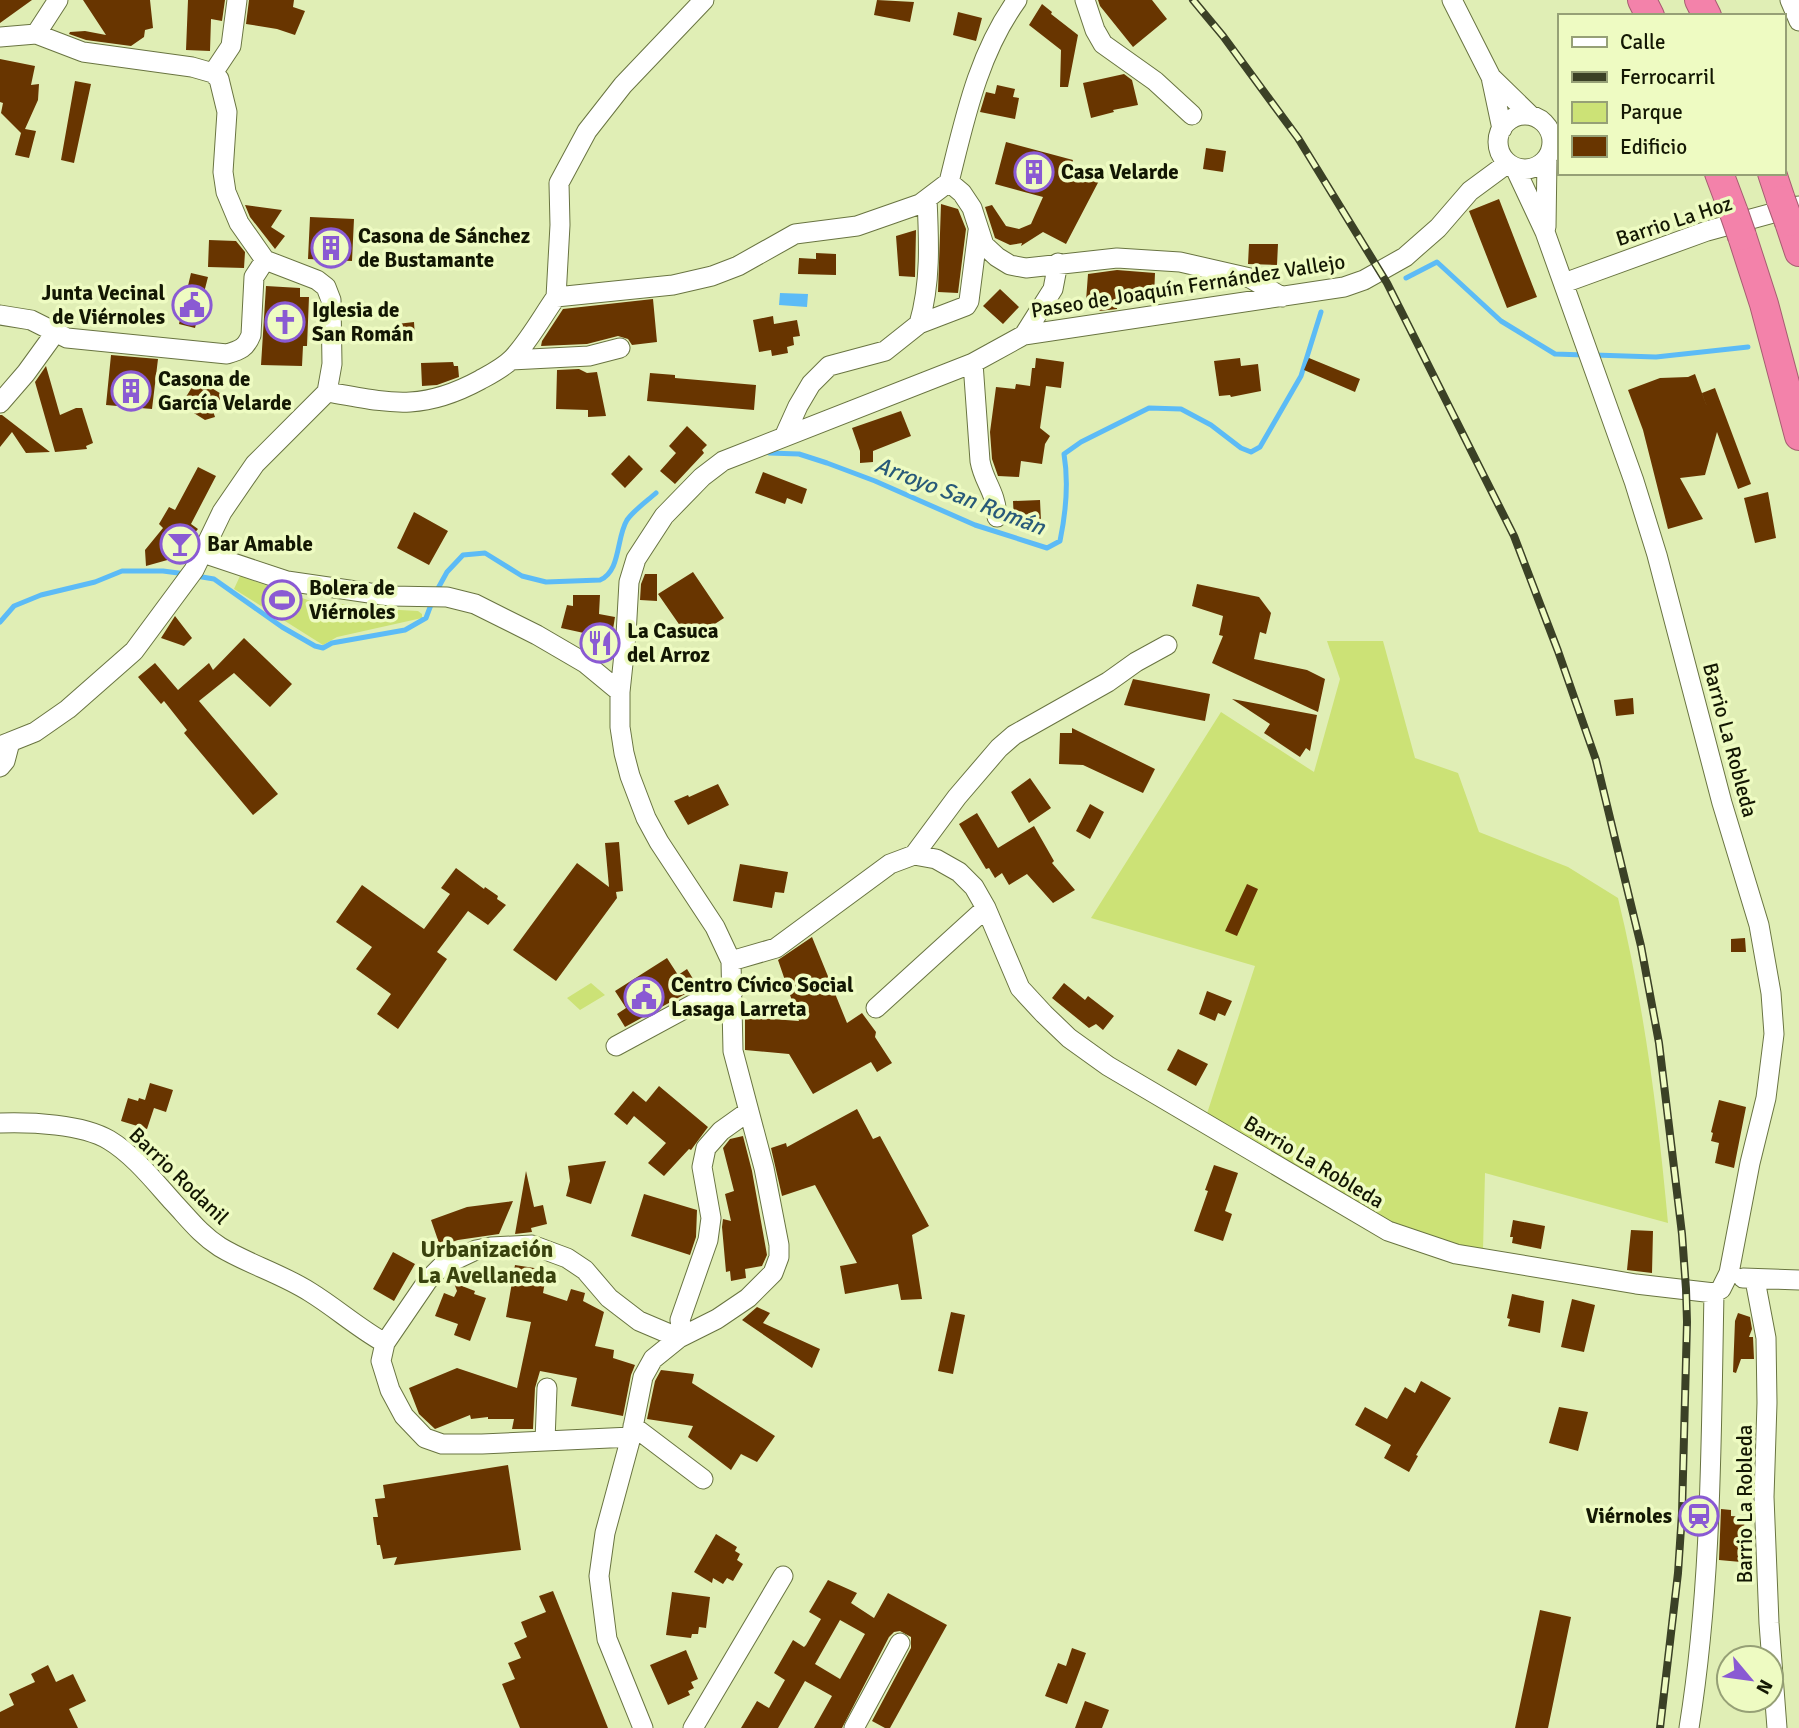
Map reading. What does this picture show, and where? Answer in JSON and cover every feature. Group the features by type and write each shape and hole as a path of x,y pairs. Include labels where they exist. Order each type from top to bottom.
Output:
{"highway":[{"path":"1720,175 1764,304 1799,436"},
{"path":"1773,175 1790,209 1799,252"}],"street":[{"path":"36,34 58,0"},
{"path":"214,73 231,46 237,0"},
{"path":"327,393 397,404 418,402 454,394 494,373 511,360 556,297 560,226 559,183 587,131 623,85 704,0"},
{"path":"556,297 673,285 712,276 738,266 795,234 857,226 920,204 949,182 974,84 983,61 1017,0"},
{"path":"1085,0 1095,30 1103,44 1156,81 1192,115"},
{"path":"1452,0 1491,77 1500,135 1499,149 1512,165 1531,169 1547,159 1553,141 1546,124 1539,117 1530,115 1511,118 1500,135"},
{"path":"1790,0 1799,21"},
{"path":"0,37 36,34 83,52 192,67 214,73 219,79 227,113 223,172 226,192 239,223 265,260 317,280 326,288 331,300 332,337 332,364 327,393 255,464 222,512 199,562 134,651 68,709 35,732 5,744 5,761 0,767"},
{"path":"1491,77 1530,115"},
{"name":"Paseo de Joaquín Fernández Vallejo","path":"643,1728 607,1639 599,1576 605,1533 632,1432 643,1377 653,1359 681,1337 717,1319 748,1298 770,1278 777,1265 779,1245 764,1168 733,1051 732,961 715,927 646,818 624,753 620,727 620,692 629,582 636,559 646,540 664,516 702,477 723,461 973,363 1024,335 1344,287 1364,280 1405,257 1438,228 1470,191 1500,135"},
{"name":"Barrio La Robleda","path":"1545,232 1547,159"},
{"name":"Paseo de Joaquín Fernández Vallejo","path":"1470,191 1512,165"},
{"name":"Barrio La Robleda","path":"914,855 936,859 959,872 974,887 986,908 1020,988 1069,1038 1108,1066 1388,1231 1456,1254 1636,1284 1714,1293 1721,1289 1729,1273 1766,1098 1774,1034 1771,993 1759,925 1722,803 1657,555 1625,451 1545,232 1512,165"},
{"path":"949,182 962,192 972,208 984,245 1010,265 1026,268 1117,258 1180,262 1250,278 1282,297"},
{"path":"919,324 925,304 928,265 926,200"},
{"name":"Barrio La Hoz","path":"1564,283 1707,231 1790,209"},
{"path":"784,437 797,406 819,374 828,366 885,351 919,324 966,306 969,301 978,231"},
{"path":"0,315 31,320 67,338 227,354 242,349 248,343 251,335 254,276 265,260"},
{"path":"1024,335 1052,289 1058,263"},
{"path":"0,404 55,332"},
{"path":"511,360 589,356 620,348"},
{"path":"973,363 980,461 982,472 994,494 997,517"},
{"path":"199,562 287,582 390,596 437,597 475,604 537,635 584,663 620,692"},
{"path":"732,961 776,948 890,864 914,855 957,797 999,748 1014,735 1167,645"},
{"path":"876,1008 986,908"},
{"path":"616,1046 712,994 733,992"},
{"path":"703,1479 632,1432 545,1441 443,1444 425,1438 404,1416 390,1390 381,1361 385,1343 428,1280 442,1266 476,1250 491,1247 532,1245 567,1258 585,1270 609,1298 639,1321 681,1337 680,1320 708,1240 712,1218 702,1167 706,1148 720,1131 749,1111"},
{"name":"Barrio Rodanil","path":"0,1123 17,1122 71,1128 91,1132 110,1141 176,1204 196,1229 220,1247 310,1292 362,1331 385,1343"},
{"path":"1729,1273 1737,1277 1799,1280"},
{"name":"Barrio La Robleda","path":"1762,1279 1767,1403 1764,1497 1777,1728"},
{"name":"Barrio La Robleda","path":"1689,1728 1700,1643 1708,1540 1714,1293"},
{"path":"545,1441 547,1388"},
{"path":"693,1728 783,1576"},
{"path":"854,1728 900,1643"}],"green space":[{"name":"Bolera de Viérnoles","path":"240,576 339,611 342,604 418,611 422,618 337,637 323,645 234,589"},
{"path":"1327,641 1383,641 1415,758 1458,773 1479,832 1568,867 1618,898 1649,1059 1668,1223 1485,1173 1483,1250 1388,1231 1201,1132 1255,966 1091,918 1221,712 1314,772 1340,679"},
{"path":"591,983 605,995 580,1010 567,998"}],"water":[{"path":"780,293 808,294 807,307 779,305"}],"building":[{"path":"0,0 32,0 0,23"},
{"path":"83,0 150,0 153,28 145,30 144,37 131,46 86,40 69,34 85,31 106,35"},
{"path":"188,0 225,0 222,21 211,19 210,51 186,50"},
{"path":"249,0 294,0 293,7 305,11 295,35 246,24"},
{"path":"877,0 914,2 910,22 874,15"},
{"path":"1098,0 1152,0 1167,19 1133,47"},
{"path":"1042,4 1078,35 1068,87 1060,87 1061,50 1029,25"},
{"path":"958,12 982,18 976,41 953,35"},
{"path":"0,59 35,66 31,85 39,84 38,100 25,129 36,131 29,158 15,155 21,133 1,113 3,103 0,102"},
{"path":"1124,74 1132,80 1138,105 1091,118 1083,83"},
{"path":"75,81 91,84 74,163 61,160"},
{"path":"997,85 1015,89 1013,97 1019,98 1015,119 980,112 986,92 995,94"},
{"path":"1006,142 1073,160 1068,179 1102,175 1066,244 1043,232 1021,246 1022,243 1010,245 995,238 985,207 992,205 1006,226 1019,229 1031,224 1043,197 995,184"},
{"path":"1206,148 1226,151 1223,172 1203,169"},
{"path":"1499,199 1537,297 1507,308 1469,211"},
{"path":"941,204 958,209 966,229 958,293 938,292"},
{"path":"245,205 282,210 271,227 285,236 275,249 250,217"},
{"name":"Casona de Sánchez de Bustamante","path":"310,217 354,219 352,261 308,259"},
{"path":"916,230 915,277 899,276 896,236"},
{"path":"209,240 236,241 245,252 244,268 208,267"},
{"path":"1249,244 1278,244 1277,265 1248,264"},
{"path":"816,253 836,254 836,275 798,274 799,258 816,259"},
{"path":"1117,270 1155,273 1154,298 1117,298 1117,309 1099,311 1099,301 1086,301 1088,274"},
{"name":"Junta Vecinal de Viérnoles","path":"191,273 208,277 195,328 179,324"},
{"name":"Iglesia de San Román","path":"266,286 300,288 300,297 309,297 307,346 303,346 302,366 261,365"},
{"path":"1000,289 1019,307 1003,324 983,306"},
{"path":"653,299 657,342 632,345 628,339 618,336 587,344 541,346 563,309"},
{"path":"773,316 774,324 797,320 800,336 793,337 794,345 787,347 788,353 772,356 771,350 759,352 753,320"},
{"path":"414,322 415,338 398,339 397,324"},
{"name":"Casona de García Velarde","path":"111,355 158,359 152,409 106,405"},
{"path":"1036,358 1064,362 1061,388 1046,386 1040,428 1050,436 1045,444 1042,464 1021,461 1019,477 998,476 992,459 990,432 996,387 1015,389 1016,384 1030,386"},
{"path":"1240,358 1241,366 1258,364 1261,391 1231,397 1219,396 1214,361"},
{"path":"1309,358 1360,379 1355,392 1304,370"},
{"path":"453,362 454,366 458,366 459,377 437,385 422,386 421,363"},
{"path":"46,366 60,415 82,408 93,443 86,446 87,449 55,452 35,382"},
{"path":"579,369 587,373 597,372 606,416 588,417 588,410 556,409 557,370"},
{"path":"650,373 675,375 675,378 756,385 754,410 647,401"},
{"path":"1695,374 1710,415 1702,393 1715,388 1751,484 1738,489 1717,432 1705,475 1680,478 1703,519 1668,529 1643,430 1628,390 1660,378 1688,377"},
{"path":"197,379 223,395 213,411 215,417 205,420 181,405"},
{"path":"901,411 911,436 873,451 873,462 860,463 860,451 852,428"},
{"path":"0,415 50,452 26,453 12,432 0,447"},
{"path":"687,426 707,445 702,450 704,453 675,484 660,471 676,453 669,446"},
{"path":"629,455 643,469 625,488 611,474"},
{"path":"198,467 216,476 191,524 198,529 171,559 146,566 145,550 163,528 159,524 169,507 175,510"},
{"path":"763,472 807,489 802,504 787,498 785,504 755,493"},
{"path":"1768,492 1776,538 1755,543 1744,498"},
{"path":"1040,500 1041,521 1014,521 1013,501"},
{"path":"414,512 448,531 429,565 397,548"},
{"path":"693,572 724,618 690,640 658,594"},
{"path":"645,574 657,574 657,601 640,600"},
{"path":"1197,584 1259,597 1271,613 1266,634 1260,632 1254,659 1307,670 1325,679 1318,712 1212,663 1223,636 1219,635 1223,616 1192,606"},
{"path":"573,595 600,595 599,614 615,617 609,654 589,650 593,635 561,628 567,605 573,606"},
{"path":"175,616 192,638 184,646 161,638"},
{"path":"244,638 292,684 270,707 234,673 199,701 278,794 253,815 184,733 187,730 164,701 161,704 138,677 155,663 178,690 209,663 213,670"},
{"path":"1133,679 1210,694 1205,721 1124,705"},
{"path":"1633,698 1634,714 1616,716 1614,700"},
{"path":"1232,699 1317,715 1310,751 1306,748 1300,757 1264,733 1270,724"},
{"path":"1072,728 1155,769 1143,793 1083,765 1059,764 1060,733 1072,733"},
{"path":"1030,778 1051,808 1029,823 1011,792"},
{"path":"718,784 729,805 688,825 674,801"},
{"path":"1090,804 1104,812 1090,839 1076,831"},
{"path":"977,813 998,848 1034,826 1054,861 1052,863 1075,890 1053,903 1027,874 1009,885 1002,873 995,878 989,868 986,869 959,824"},
{"path":"619,842 623,891 616,892 617,898 556,981 513,950 577,863 609,887 605,843"},
{"path":"740,864 788,872 784,893 775,892 772,908 733,901"},
{"path":"456,868 498,896 497,899 506,905 488,925 468,911 437,952 447,959 398,1029 377,1014 391,994 356,969 372,947 336,922 362,885 424,929 450,894 441,888"},
{"path":"1247,884 1258,889 1237,936 1225,931"},
{"path":"812,937 847,1023 862,1013 876,1032 875,1037 892,1063 877,1072 871,1062 813,1094 789,1054 745,1050 745,1017 799,1021 778,960"},
{"path":"1745,938 1746,952 1731,952 1731,939"},
{"name":"Centro Cívico Social Lasaga Larreta","path":"667,958 678,975 687,969 698,987 625,1027 617,1014 626,1008 615,991"},
{"path":"1064,983 1085,1000 1088,996 1114,1016 1103,1030 1096,1024 1089,1028 1052,998"},
{"path":"1207,991 1232,1001 1225,1016 1218,1013 1215,1021 1199,1014"},
{"path":"1178,1049 1208,1064 1196,1086 1167,1070"},
{"path":"150,1083 173,1090 166,1112 154,1108 147,1129 121,1121 128,1098 145,1100"},
{"path":"659,1086 708,1127 691,1150 689,1149 664,1176 648,1163 666,1143 634,1116 627,1125 614,1114 633,1091 646,1102"},
{"path":"1719,1100 1746,1107 1734,1168 1715,1163 1719,1143 1711,1141 1711,1132"},
{"path":"857,1109 873,1139 880,1136 929,1226 912,1235 922,1299 901,1300 898,1284 845,1294 840,1266 857,1263 815,1185 782,1196 771,1148 786,1143 787,1147"},
{"path":"743,1136 767,1255 762,1266 745,1269 746,1278 731,1281 730,1271 726,1272 722,1227 723,1219 731,1221 725,1194 734,1191 723,1148 730,1139"},
{"path":"606,1161 591,1204 566,1196 570,1181 568,1166"},
{"path":"1214,1165 1238,1173 1225,1211 1232,1214 1223,1241 1194,1231"},
{"path":"526,1171 534,1207 543,1205 547,1224 531,1228 532,1232 515,1234"},
{"path":"644,1194 697,1210 696,1237 690,1255 631,1236"},
{"path":"513,1201 499,1234 458,1240 440,1246 431,1220 467,1207"},
{"path":"1513,1220 1545,1226 1541,1249 1512,1243 1513,1237 1510,1237"},
{"path":"1631,1230 1653,1231 1652,1273 1627,1270"},
{"path":"393,1252 415,1264 394,1301 373,1289"},
{"path":"515,1265 547,1270 543,1293 567,1301 571,1289 585,1293 583,1301 604,1312 595,1346 614,1350 613,1358 635,1365 623,1416 571,1406 577,1378 540,1371 535,1388 533,1429 512,1429 514,1419 471,1419 470,1415 435,1429 419,1414 409,1388 457,1368 517,1388 531,1322 506,1317"},
{"path":"454,1283 486,1298 470,1341 454,1335 458,1324 435,1316 444,1293 454,1297 457,1291"},
{"path":"1512,1294 1544,1301 1540,1333 1508,1326"},
{"path":"1572,1299 1595,1305 1584,1352 1561,1347"},
{"path":"757,1307 770,1313 763,1323 820,1349 812,1368 742,1320"},
{"path":"951,1312 965,1315 953,1374 938,1371"},
{"path":"1738,1313 1750,1317 1752,1329 1749,1337 1753,1337 1754,1359 1741,1359 1736,1373 1733,1372 1735,1321"},
{"path":"661,1370 694,1374 692,1383 775,1436 757,1462 741,1454 731,1470 688,1437 693,1426 647,1419 655,1381"},
{"path":"1421,1381 1451,1398 1416,1455 1418,1456 1409,1472 1384,1458 1391,1445 1355,1425 1365,1407 1387,1419 1405,1387 1415,1393"},
{"path":"1559,1407 1588,1412 1578,1451 1549,1443"},
{"path":"508,1465 521,1550 394,1565 397,1557 383,1559 380,1545 377,1545 373,1517 378,1517 375,1499 385,1498 383,1485"},
{"path":"1721,1509 1731,1510 1731,1516 1745,1517 1741,1562 1719,1560"},
{"path":"716,1534 737,1547 735,1551 740,1554 737,1560 743,1564 733,1581 727,1578 723,1584 713,1578 712,1583 694,1572"},
{"path":"828,1580 857,1593 851,1603 874,1618 888,1593 947,1625 890,1728 872,1721 911,1648 911,1637 900,1631 889,1637 842,1728 814,1728 832,1696 805,1681 778,1728 741,1728 757,1701 769,1708 785,1680 774,1673 793,1640 804,1647 806,1645 821,1619 809,1612","holes":["840,1620 865,1634 840,1679 815,1664"]},
{"path":"553,1591 608,1728 520,1728 502,1684 515,1679 508,1663 521,1658 514,1643 527,1637 521,1622 546,1612 539,1596"},
{"path":"672,1592 710,1597 706,1628 699,1627 698,1634 692,1634 691,1638 666,1635"},
{"path":"1540,1610 1571,1617 1548,1728 1515,1728"},
{"path":"1072,1648 1086,1653 1067,1704 1045,1696 1058,1663 1066,1666"},
{"path":"686,1650 698,1679 691,1682 694,1688 688,1691 690,1695 668,1705 650,1665"},
{"path":"48,1665 56,1682 73,1674 86,1701 69,1709 78,1728 0,1728 0,1712 14,1705 9,1694 35,1682 31,1674"},
{"path":"1085,1701 1109,1710 1102,1728 1075,1728"}],"waterway":[{"name":"Arroyo San Román","path":"1406,278 1437,262 1501,321 1555,354 1584,355"},
{"name":"Arroyo San Román","path":"769,453 799,454 827,463 975,525 1047,548 1060,541 1062,530 1067,487 1064,454 1081,442 1149,408 1181,409 1211,425 1241,448 1251,452 1260,447 1301,376 1321,312"},
{"name":"Arroyo San Román","path":"1594,355 1656,357 1748,347"},
{"name":"Arroyo San Román","path":"436,592 447,572 463,555 485,553 522,576 546,582 600,580 612,569 627,520 656,493"},
{"name":"Arroyo San Román","path":"0,622 14,606 41,595 95,582 122,571 186,574"},
{"name":"Arroyo San Román","path":"196,576 214,579 282,627 323,648 332,643 405,630 426,618 432,602"}],"railway":[{"path":"1193,0 1298,138 1387,283 1514,536 1596,760 1641,946 1659,1043 1686,1289 1682,1513 1678,1573 1660,1728"}],"place":[{"name":"Casa Velarde","path":"1034,172"},
{"name":"Casona de Sánchez de Bustamante","path":"331,248"},
{"name":"Junta Vecinal de Viérnoles","path":"192,305"},
{"name":"Iglesia de San Román","path":"285,322"},
{"name":"Casona de García Velarde","path":"131,391"},
{"name":"Bar Amable","path":"180,544"},
{"name":"Bolera de Viérnoles","path":"282,600"},
{"name":"La Casuca del Arroz","path":"600,643"},
{"name":"Centro Cívico Social Lasaga Larreta","path":"644,997"},
{"name":"Viérnoles","path":"1699,1516"}],"district":[{"name":"Urbanización La Avellaneda","path":"487,1262"}]}
